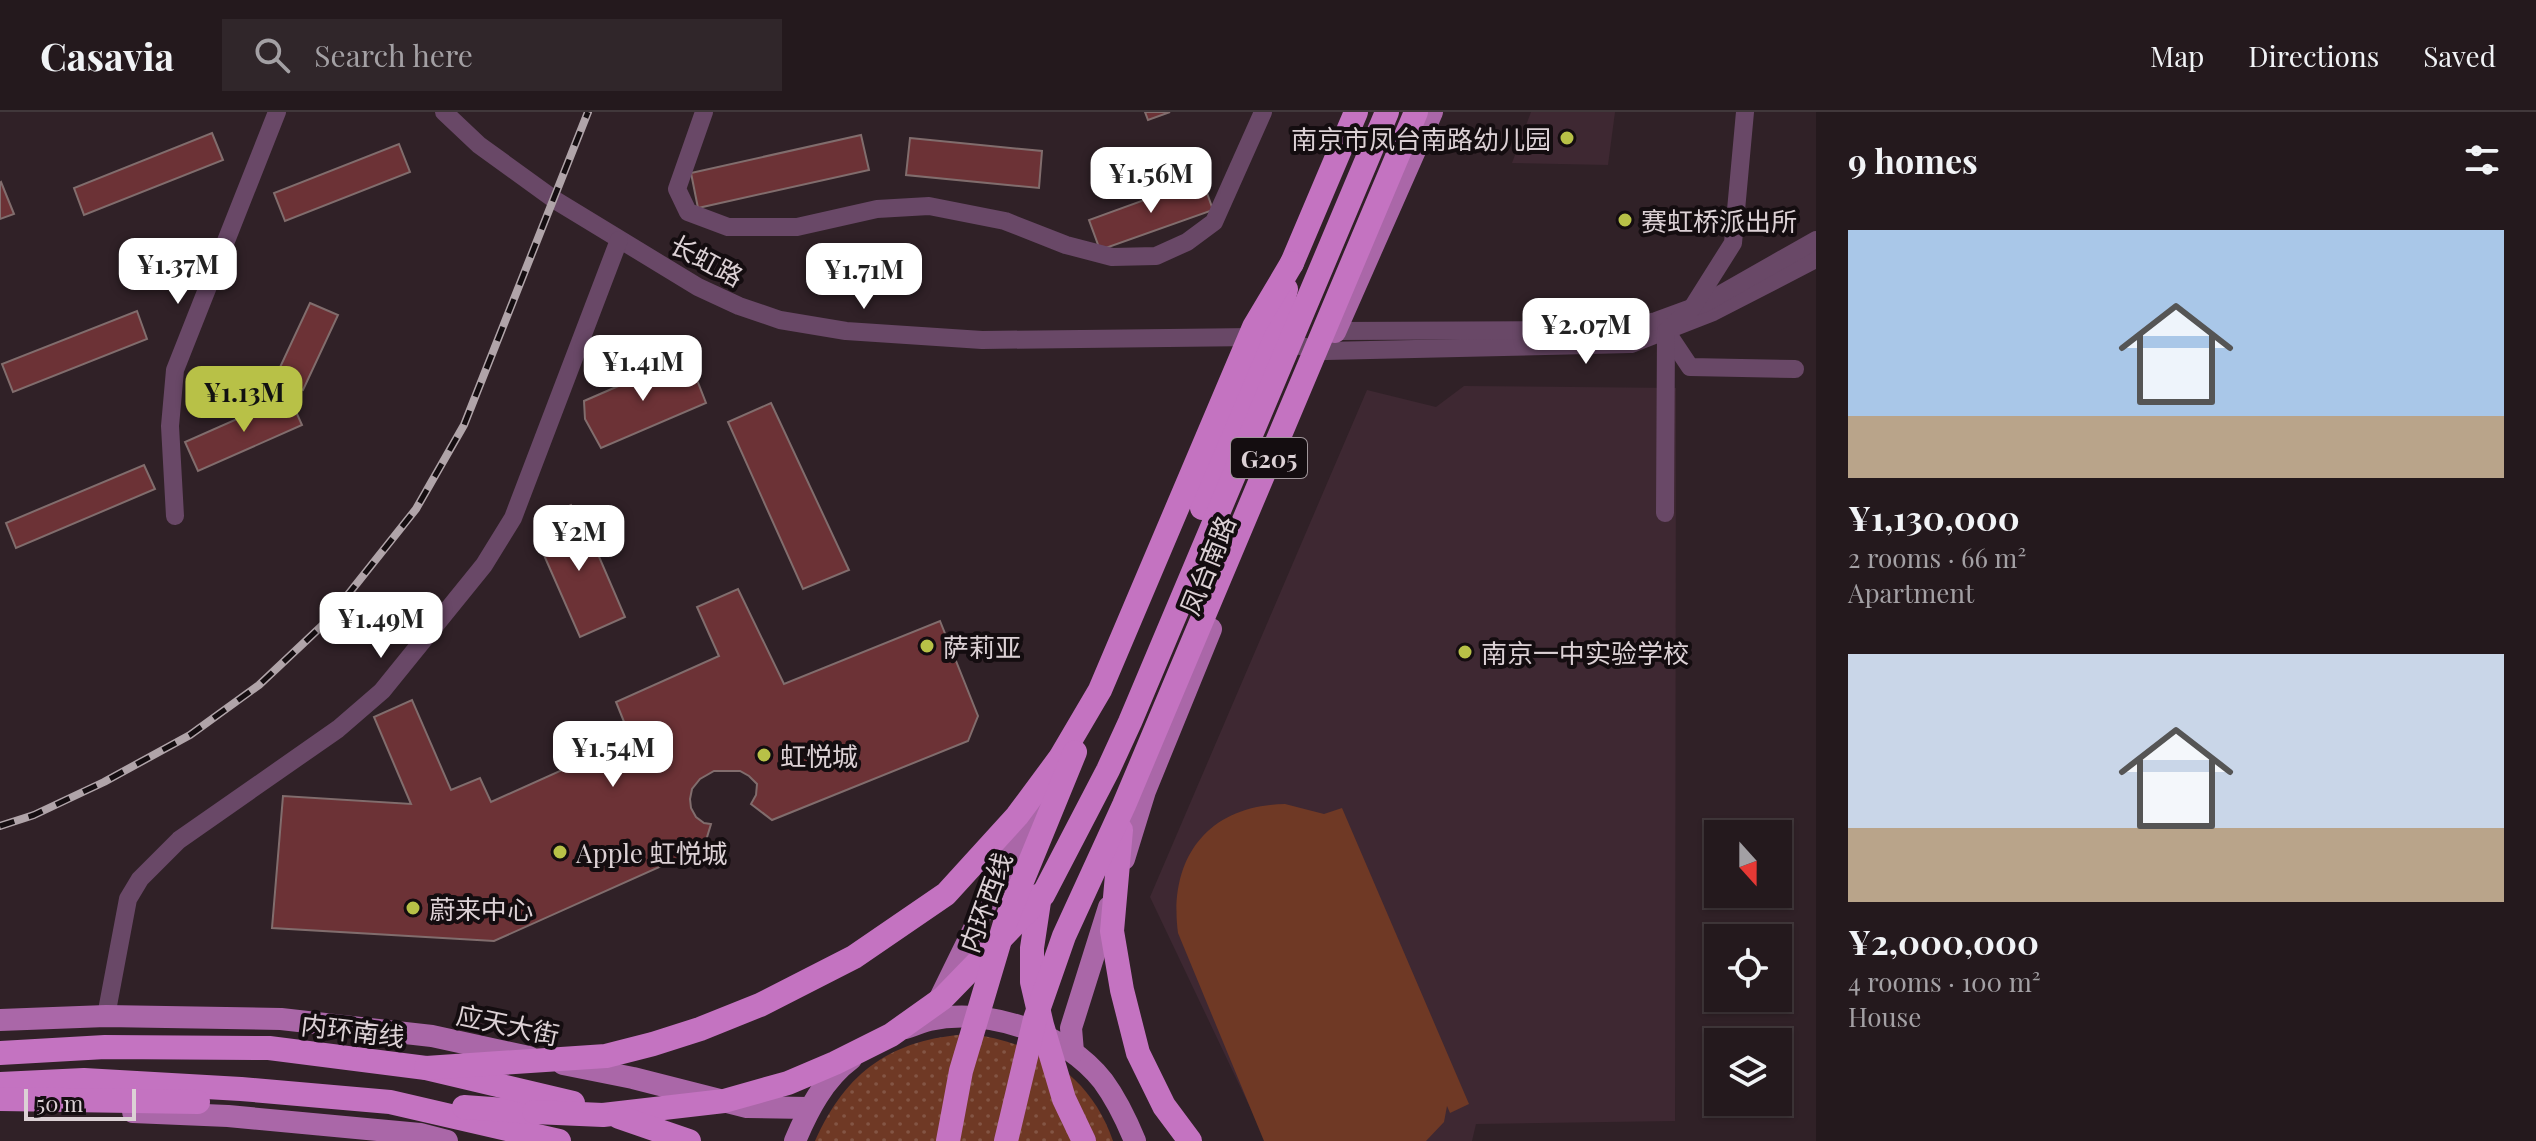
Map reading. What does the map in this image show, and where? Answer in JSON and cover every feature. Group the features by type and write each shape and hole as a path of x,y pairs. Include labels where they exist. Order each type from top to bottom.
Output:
{"highway":[{"path":"426,1068 606,1056 653,1044 760,1005 854,957 946,894 983,856 1060,758 1100,690 1254,327 1292,263 1356,112"},
{"path":"0,1084 84,1080 603,1115 724,1101 788,1083 891,1035 943,998 1043,895 1108,770 1387,112"},
{"name":"凤台南路","path":"1124,805 1416,112"},
{"path":"1084,1141 1064,1099 1032,982 1032,948 1043,873 1098,762 1276,328 1292,263"},
{"name":"内环西线","path":"948,1141 961,1071 1005,923 1100,690"},
{"path":"1124,805 1116,861 1112,931 1122,990 1138,1053 1164,1106 1190,1141"},
{"name":"G205","path":"1006,1141 1040,1005 1064,936 1124,805"},
{"name":"内环南线","path":"0,1053 105,1047 269,1048 426,1068 567,1101 689,1141"},
{"path":"0,1100 216,1102 400,1119 514,1141"},
{"path":"390,1102 559,1141"}],"main road":[{"name":"凤台南路","path":"930,1020 1120,628 1255,337 1346,112"},
{"name":"凤台南路","path":"1073,1052 1071,1028 1145,791 1331,341 1432,112"},
{"name":"应天大街","path":"0,1020 106,1016 281,1019 432,1036 633,1078 747,1107 808,1108"},
{"path":"795,1141 808,1108 839,1067 881,1037 930,1020 980,1017 1029,1028 1073,1052 1101,1079 1123,1111 1135,1141"},
{"path":"0,1108 62,1107 228,1116 420,1134 447,1141"}],"street":[{"path":"175,516 170,426 175,370 277,112"},
{"name":"长虹路","path":"444,112 479,145 555,200 619,240 698,287 780,320 846,331 982,340 1255,337 1331,341"},
{"path":"704,112 677,189 688,212 728,227 797,227 877,209 929,206 1005,221 1066,245 1112,257 1156,256 1187,242 1214,222 1263,112"},
{"path":"1665,513 1666,331 1692,308 1733,243 1745,112"},
{"path":"106,1016 128,899 140,879 179,840 338,729 382,691 484,565 513,518 619,240"},
{"path":"1331,341 1615,330 1656,321 1705,303 1816,240"},
{"path":"1331,341 1631,344 1713,312 1816,259"},
{"path":"1666,331 1690,367 1795,369"}],"shaded area":[{"name":"南京市凤台南路幼儿园","path":"1531,112 1615,112 1608,165 1512,163"},
{"name":"南京一中实验学校","path":"1464,386 1676,388 1675,1121 1476,1124 1472,1141 1266,1141 1150,897 1367,390 1436,407"},
{"path":"1285,804 1324,814 1342,808 1469,1104 1450,1113 1447,1106 1444,1122 1426,1141 1264,1141 1178,933 1177,906 1187,859 1215,825 1234,814"},
{"path":"969,1034 1017,1045 1058,1065 1090,1097 1113,1141 815,1141 841,1095 875,1063 917,1043"}],"building":[{"path":"1145,112 1170,112 1148,120"},
{"path":"212,133 223,160 84,215 74,188"},
{"path":"861,135 869,170 698,208 691,173"},
{"path":"910,138 1042,151 1039,188 906,175"},
{"path":"399,144 410,172 285,221 274,193"},
{"path":"1202,179 1213,210 1100,250 1089,220"},
{"path":"0,183 14,214 0,219"},
{"path":"310,303 338,315 303,390 275,378"},
{"path":"137,311 147,339 13,392 2,364"},
{"path":"676,361 695,375 706,403 601,448 585,419 584,401"},
{"path":"289,396 302,425 198,471 185,442"},
{"path":"771,403 849,570 803,589 728,422"},
{"path":"144,465 155,489 16,548 6,523"},
{"path":"571,505 581,526 585,524 625,617 580,637 536,537 546,533 543,528 551,525 549,520 555,518 553,513"},
{"name":"虹悦城","path":"738,589 784,684 940,621 978,716 968,741 772,820 751,804 757,784 749,776 740,771 714,771 700,779 692,789 690,799 696,817 711,824 704,847 494,941 272,928 283,796 411,804 374,717 412,700 451,790 480,778 491,802 631,739 616,702 719,656 697,607"}],"railway":[{"path":"0,826 34,815 104,782 190,735 259,685 327,621 416,509 464,425 588,112"}],"place":[{"name":"南京市凤台南路幼儿园","path":"1567,138"},
{"name":"赛虹桥派出所","path":"1625,220"},
{"name":"萨莉亚","path":"927,646"},
{"name":"南京一中实验学校","path":"1465,652"},
{"name":"虹悦城","path":"764,755"},
{"name":"Apple 虹悦城","path":"560,852"},
{"name":"蔚来中心","path":"413,908"}]}
